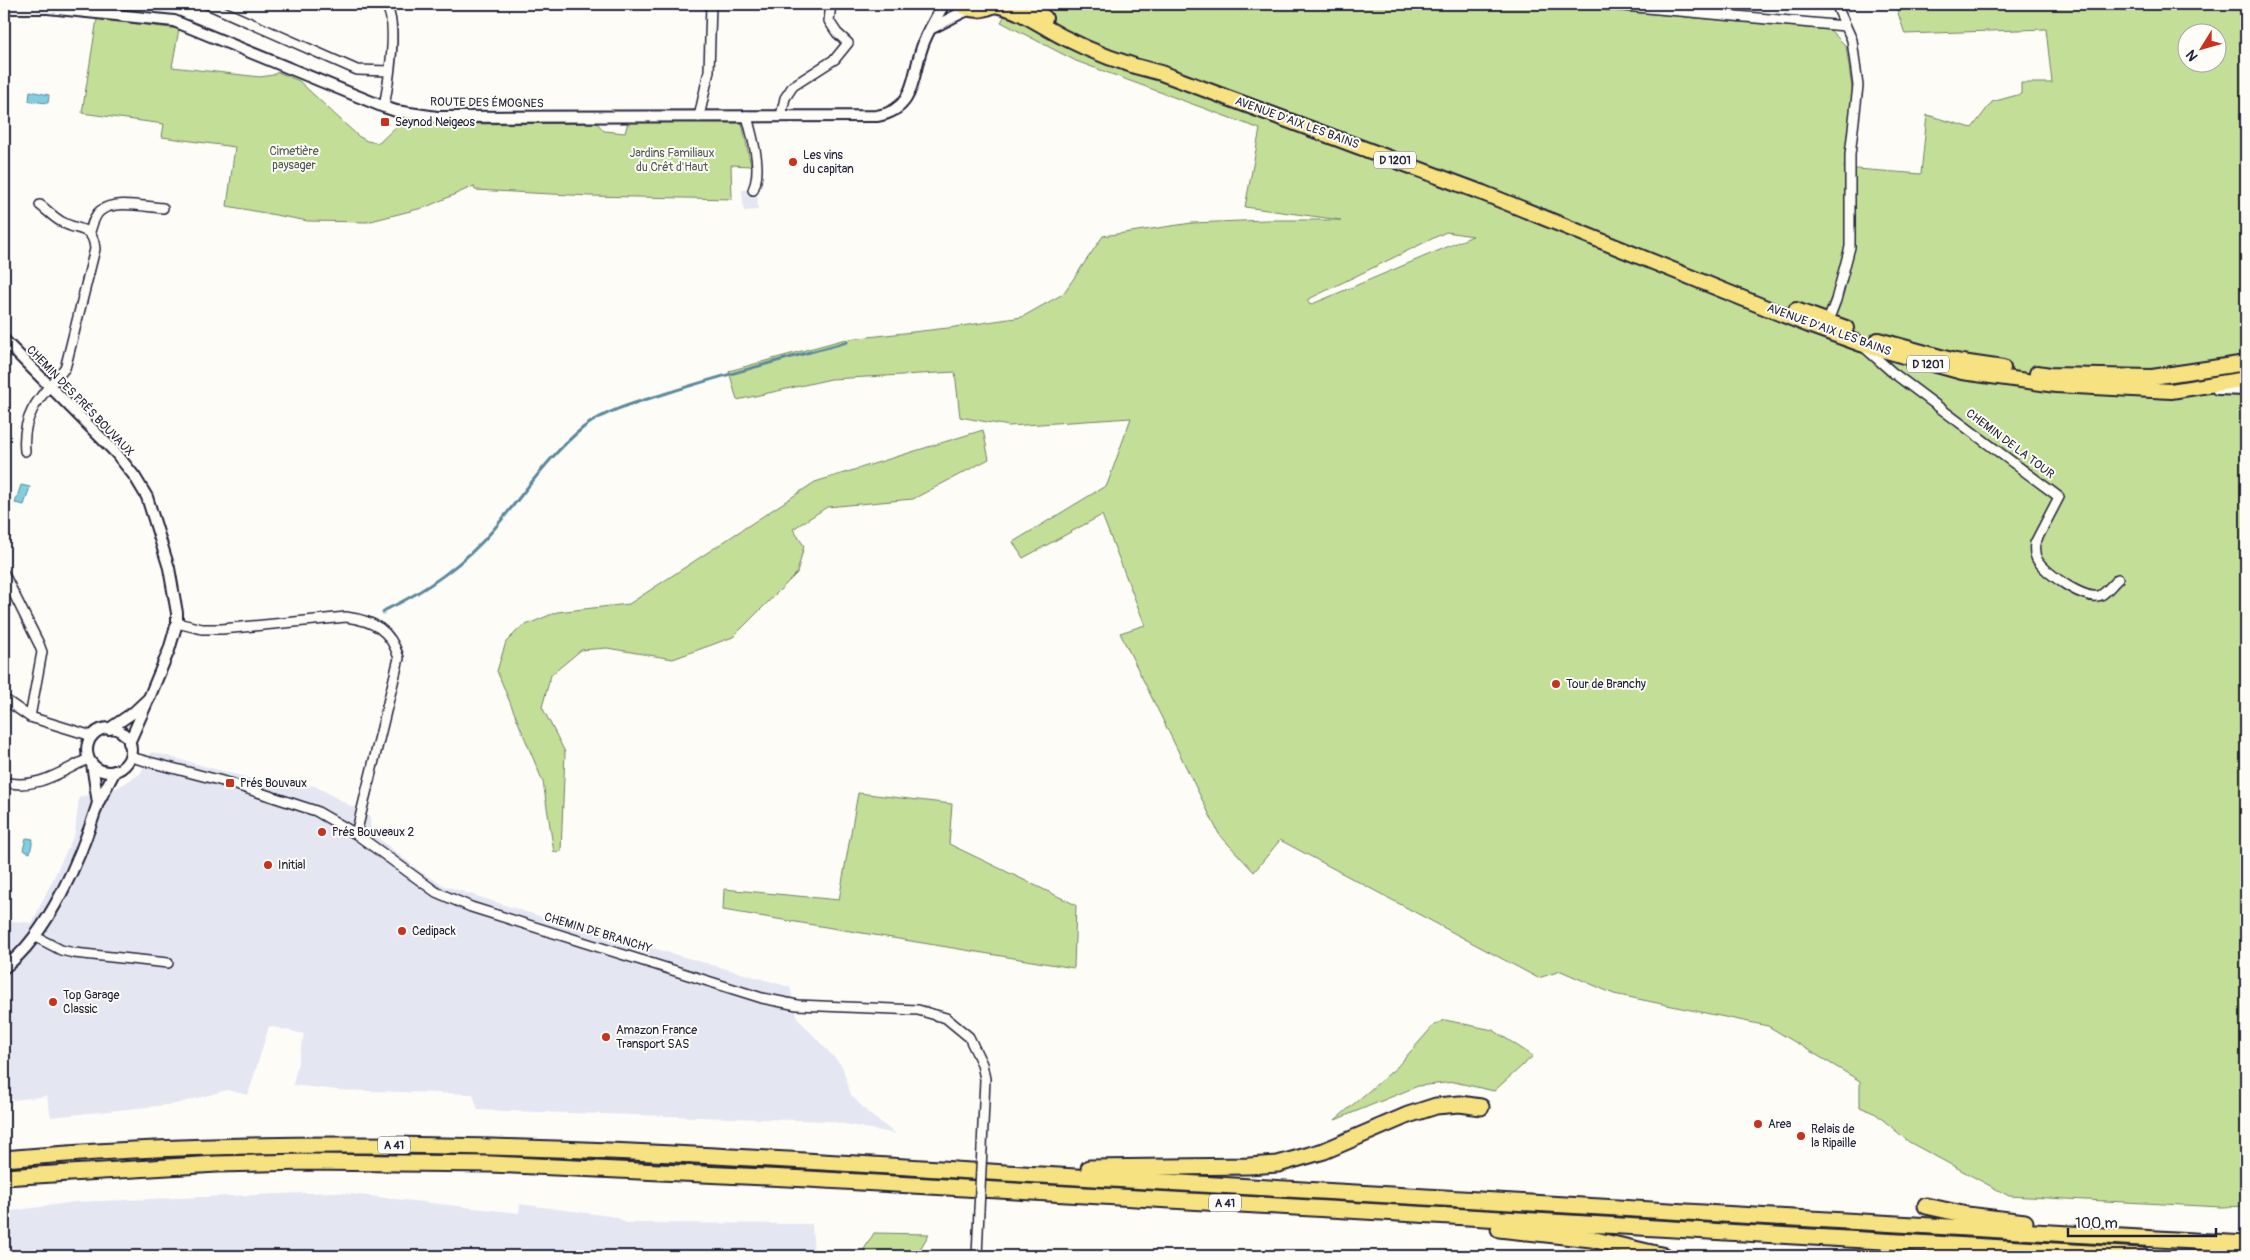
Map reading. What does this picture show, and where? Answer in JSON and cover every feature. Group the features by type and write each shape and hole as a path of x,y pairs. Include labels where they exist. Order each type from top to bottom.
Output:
{"highway":[{"path":"965,1170 1278,1164 1324,1151 1408,1115 1436,1106 1460,1104 1481,1107"},
{"name":"A 41","path":"4,1159 222,1147 476,1146 965,1170 2246,1244"},
{"name":"A 41","path":"4,1176 217,1164 308,1162 490,1164 808,1179 2142,1256"},
{"path":"1276,1206 1591,1239 1665,1256"},
{"path":"1926,1206 1967,1215 2176,1240"}],"main road":[{"name":"AVENUE D'AIX LES BAINS","path":"995,4 1005,6 1087,48 1136,67 1161,72 1483,193 1861,344 1962,372 2056,385 2171,391 2246,379"},
{"path":"965,6 983,9 995,4"},
{"name":"AVENUE D'AIX LES BAINS","path":"1026,4 1072,33 1139,59 1161,72"},
{"name":"AVENUE D'AIX LES BAINS","path":"1628,250 1694,272 1868,337 1955,361 2050,375 2152,377 2246,363"},
{"path":"2152,377 2185,377 2246,368"}],"street":[{"path":"208,4 357,70 389,71"},
{"path":"384,4 389,10 392,19 389,71 384,107"},
{"path":"699,117 709,71 711,4"},
{"path":"781,116 785,98 793,86 835,59 848,43 837,33 828,20 831,4"},
{"name":"ROUTE DES ÉMOGNES","path":"4,8 48,8 174,21 396,111 437,117 699,117 877,116 894,112 906,99 913,83 923,44 944,4"},
{"path":"1603,4 1666,6 1845,26"},
{"path":"1828,321 1847,262 1851,234 1850,155 1858,86 1855,54 1836,4"},
{"path":"931,29 961,12 965,6"},
{"path":"747,116 756,163 753,190"},
{"path":"25,451 24,439 28,416 36,403 65,368 68,361 95,249 94,240 90,232 62,222 40,205"},
{"path":"90,232 99,211 106,208 118,205 163,208"},
{"name":"CHEMIN DES PRÉS BOUVAUX","path":"4,340 116,453 135,477 147,497 169,568 175,595 177,623 169,650 129,743"},
{"name":"CHEMIN DE LA TOUR","path":"1861,344 1892,372 2059,497 2035,543 2034,550 2038,560 2047,571 2089,596 2101,595 2118,579"},
{"path":"2171,391 2238,388 2246,390"},
{"path":"4,574 40,644 42,652 30,717"},
{"path":"177,623 202,629 222,629 346,617 365,620 376,625 387,635 395,647 399,658 356,834"},
{"path":"109,729 134,712 149,698"},
{"path":"4,699 30,717 92,736"},
{"path":"4,968 15,960 36,937 49,917 88,833 98,802 115,771 126,764 130,758 129,743 122,733 109,729 101,730 92,736 87,747 98,802"},
{"name":"CHEMIN DE BRANCHY","path":"130,758 288,800 316,811 356,834 436,892 471,907 762,998 797,1005 918,1010 946,1018 969,1037 982,1064 985,1079 977,1256"},
{"path":"90,761 100,771 115,771"},
{"path":"4,782 30,784 49,779 90,761"},
{"path":"36,937 61,950 74,953 168,963"}],"shaded area":[{"path":"742,190 757,190 758,210 744,211"},
{"path":"152,752 252,779 315,786 370,817 371,832 419,871 445,886 539,916 790,987 798,1019 842,1066 851,1095 869,1114 896,1134 829,1121 478,1110 473,1094 337,1090 293,1085 304,1034 269,1026 248,1095 227,1090 175,1104 51,1117 47,1096 4,1101 4,920 32,923 75,833 79,797 117,788 140,774"},
{"path":"333,1192 519,1213 520,1204 616,1217 626,1223 812,1224 814,1256 16,1256 4,1252 4,1212 75,1202"}],"green space":[{"path":"1012,4 1542,4 1830,30 1846,46 1853,95 1844,168 1921,174 1927,115 1972,128 1992,102 2021,94 2021,83 2052,83 2046,29 1905,34 1895,4 2246,4 2246,1206 2221,1207 2009,1196 1909,1142 1876,1114 1860,1107 1860,1081 1768,1026 1614,994 1561,971 1538,978 1280,840 1254,872 1219,834 1120,633 1145,625 1102,515 1023,558 1013,542 1107,485 1131,418 1009,426 960,417 955,372 831,379 737,400 729,371 842,340 948,328 1022,317 1063,294 1103,236 1192,223 1266,220 1341,220 1245,207 1260,129 1076,61 1001,22","holes":["1446,232 1473,236 1310,305 1307,300"]},
{"name":"Cimetière paysager","path":"97,19 179,29 172,67 260,77 273,75 278,72 299,81 358,136 367,141 379,143 401,122 469,124 597,123 604,131 625,133 628,122 742,123 751,166 731,165 732,199 590,196 475,190 474,186 426,207 367,222 308,221 227,206 235,147 162,137 164,124 82,113"},
{"path":"983,430 989,459 913,499 827,507 793,529 804,546 797,573 733,637 673,659 607,648 581,650 551,675 542,707 565,752 561,851 554,852 543,782 497,671 506,642 521,627 557,612 629,604 815,482"},
{"path":"858,793 952,804 949,844 1076,905 1074,968 723,910 724,889 839,900"},
{"path":"1445,1020 1493,1030 1533,1056 1494,1091 1454,1082 1418,1086 1335,1120 1397,1067 1434,1025"},
{"path":"874,1233 929,1234 916,1256 860,1256"}],"water":[{"path":"30,91 49,95 48,103 29,101"},
{"path":"21,485 30,487 24,505 15,503"},
{"path":"26,838 33,839 30,853 23,850"}],"waterway":[{"path":"383,613 385,610 430,585 471,553 494,529 559,450 593,421 623,407 687,387 847,342"}],"place":[{"name":"Seynod Neigeos","path":"385,122"},
{"name":"Les vins du capitan","path":"793,162"},
{"name":"Tour de Branchy","path":"1556,684"},
{"name":"Prés Bouvaux","path":"230,783"},
{"name":"Prés Bouveaux 2","path":"322,832"},
{"name":"Initial","path":"268,865"},
{"name":"Cedipack","path":"402,931"},
{"name":"Top Garage Classic","path":"53,1002"},
{"name":"Amazon France Transport SAS","path":"606,1037"},
{"name":"Area","path":"1758,1124"},
{"name":"Relais de la Ripaille","path":"1801,1136"}],"park label":[{"name":"Jardins Familiaux du Crêt d'Haut","path":"672,160"}]}
